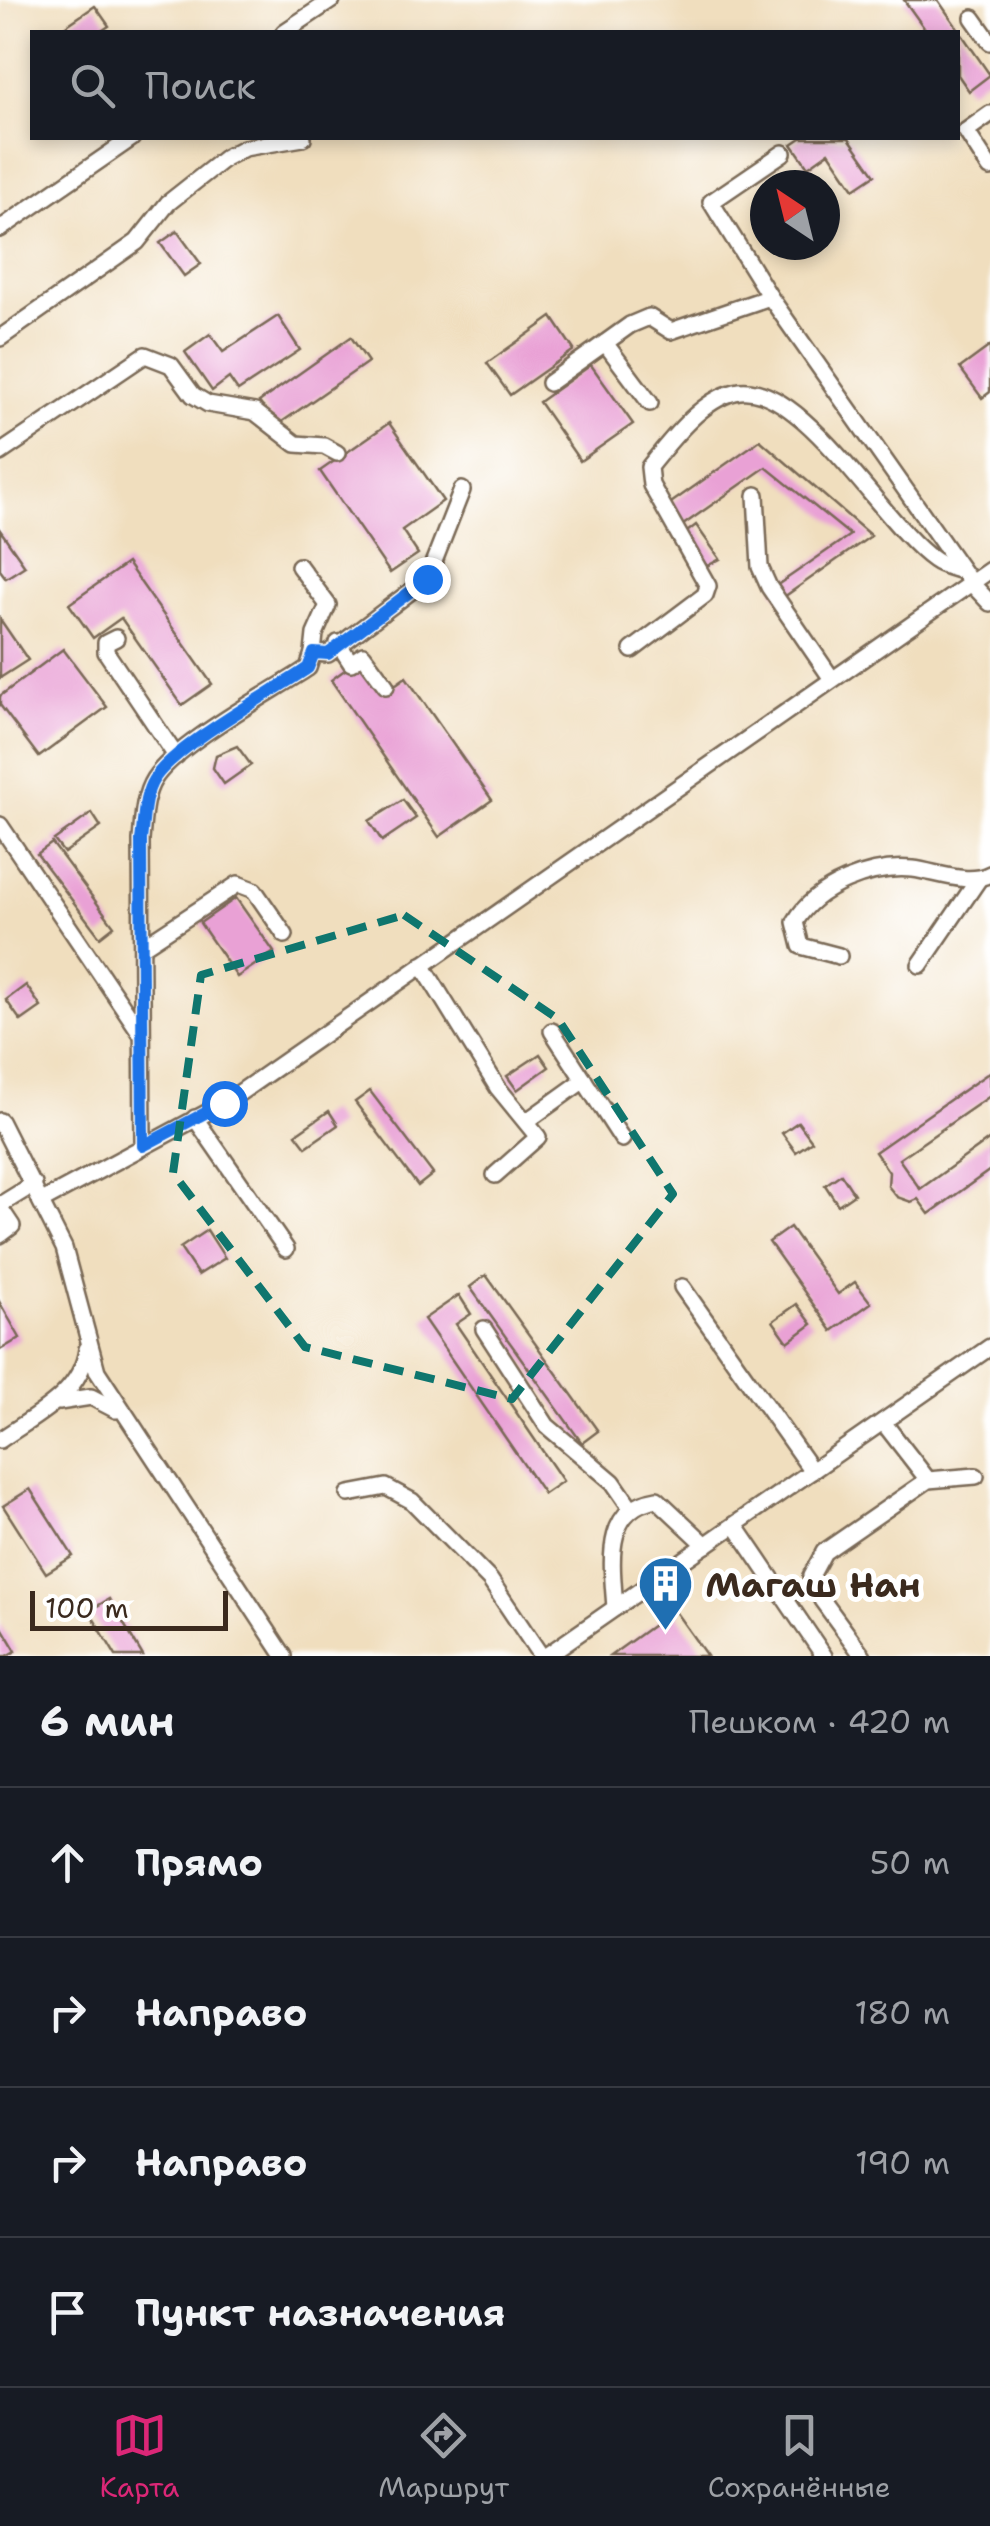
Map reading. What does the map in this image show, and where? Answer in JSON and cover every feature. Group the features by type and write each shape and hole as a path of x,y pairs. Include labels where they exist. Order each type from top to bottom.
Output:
{"street":[{"path":"287,30 326,1"},
{"path":"973,18 990,42"},
{"path":"990,114 966,132 990,168"},
{"path":"0,229 129,140"},
{"path":"0,338 137,242 168,203 225,158 244,148 291,140"},
{"path":"783,153 711,202 770,297 966,577 990,603"},
{"path":"548,383 650,317 671,331 770,297"},
{"path":"605,343 650,403"},
{"path":"0,453 145,354 170,365 193,395 208,404 255,412 296,444 324,446 338,453"},
{"path":"632,650 705,595 708,586 651,485 649,467 705,408 736,391 766,395 787,407 816,432 912,542 937,563 966,577"},
{"path":"314,653 328,654 427,579 462,490"},
{"path":"756,495 760,566 769,587 832,680"},
{"path":"143,1146 141,840 146,798 154,778 176,756 308,668 315,634 328,606 299,566"},
{"path":"42,1200 224,1103 832,680 966,577 990,570"},
{"path":"116,638 106,643 106,652 176,756"},
{"path":"338,643 350,663 363,655 386,686"},
{"path":"0,825 142,1035"},
{"path":"839,956 801,946 795,922 807,902 878,871 908,868 984,877 920,966"},
{"path":"142,947 238,884 254,890 285,935"},
{"path":"422,965 498,1088 538,1138 495,1176"},
{"path":"552,1031 622,1139"},
{"path":"527,1121 584,1080"},
{"path":"195,1118 286,1248"},
{"path":"0,1121 64,1248 87,1346 123,1416 284,1656"},
{"path":"0,1235 12,1226 0,1206 34,1184"},
{"path":"682,1287 812,1471"},
{"path":"484,1329 547,1426 613,1482 631,1508"},
{"path":"0,1440 80,1378 87,1346"},
{"path":"349,1494 386,1488 412,1500 490,1580 544,1656 990,1347"},
{"path":"50,1404 91,1397 105,1401 123,1416"},
{"path":"882,1422 928,1480"},
{"path":"862,1656 822,1600 810,1576 814,1563 824,1552 928,1480 976,1476"},
{"path":"615,1608 614,1534 623,1514 631,1508 657,1499 706,1545"},
{"path":"734,1525 824,1656"}],"highlighted area":[{"path":"404,915 558,1019 673,1194 512,1399 305,1347 173,1173 201,975"}],"building":[{"path":"904,0 938,0 959,30 926,30"},
{"path":"95,6 109,26 103,30 60,30"},
{"path":"960,32 990,75 969,91 960,78"},
{"path":"798,140 850,140 875,175 854,189 829,152 808,167 792,144"},
{"path":"177,231 201,264 184,276 160,243"},
{"path":"278,316 300,350 238,391 229,378 212,391 185,352 210,334 223,352"},
{"path":"552,317 574,350 510,395 487,363"},
{"path":"351,337 368,362 276,426 259,402"},
{"path":"990,346 990,392 982,398 960,368"},
{"path":"591,365 633,424 580,461 539,402"},
{"path":"389,423 443,501 402,530 418,554 390,573 320,471"},
{"path":"760,440 871,536 781,599 773,588 850,535 766,467 683,525 668,505"},
{"path":"696,525 720,559 707,566 683,535"},
{"path":"0,530 25,566 6,578 0,570"},
{"path":"127,563 212,684 182,705 121,618 93,638 69,604"},
{"path":"0,619 28,660 0,678"},
{"path":"63,649 107,707 39,757 0,705 0,696"},
{"path":"361,658 385,692 406,677 492,800 439,837 331,680"},
{"path":"237,746 251,765 224,784 213,768 216,755"},
{"path":"403,800 416,818 382,841 369,821"},
{"path":"92,813 101,827 64,853 54,840"},
{"path":"52,843 114,926 100,937 37,854"},
{"path":"236,898 274,952 237,977 200,923"},
{"path":"26,985 41,1007 21,1021 6,1000"},
{"path":"540,1054 549,1067 517,1090 507,1076"},
{"path":"990,1072 990,1096 899,1159 920,1189 990,1139 990,1170 929,1214 918,1199 911,1202 897,1197 888,1186 889,1172 875,1152"},
{"path":"370,1091 433,1174 418,1186 355,1102"},
{"path":"329,1111 338,1125 306,1147 296,1134"},
{"path":"798,1122 812,1141 796,1152 782,1133"},
{"path":"841,1174 854,1194 838,1205 825,1185"},
{"path":"790,1227 838,1294 855,1282 871,1303 832,1331 769,1242"},
{"path":"207,1230 225,1258 198,1275 180,1248"},
{"path":"486,1275 598,1431 582,1443 470,1287"},
{"path":"459,1295 471,1314 456,1324 563,1481 544,1494 424,1319"},
{"path":"0,1303 20,1338 0,1350"},
{"path":"797,1304 812,1324 788,1342 773,1321"},
{"path":"30,1489 73,1556 46,1573 3,1506"},
{"path":"109,1599 143,1656 116,1656 89,1611"},
{"name":"Магаш Нан","path":"674,1610 707,1656 610,1656"},
{"path":"0,1624 16,1651 7,1656 0,1656"}],"place":[{"name":"Магаш Нан","path":"666,1633"}],"route":[{"path":"224,1103 143,1146 141,840 146,798 154,778 176,756 308,668 314,653 328,654 427,579"}]}
